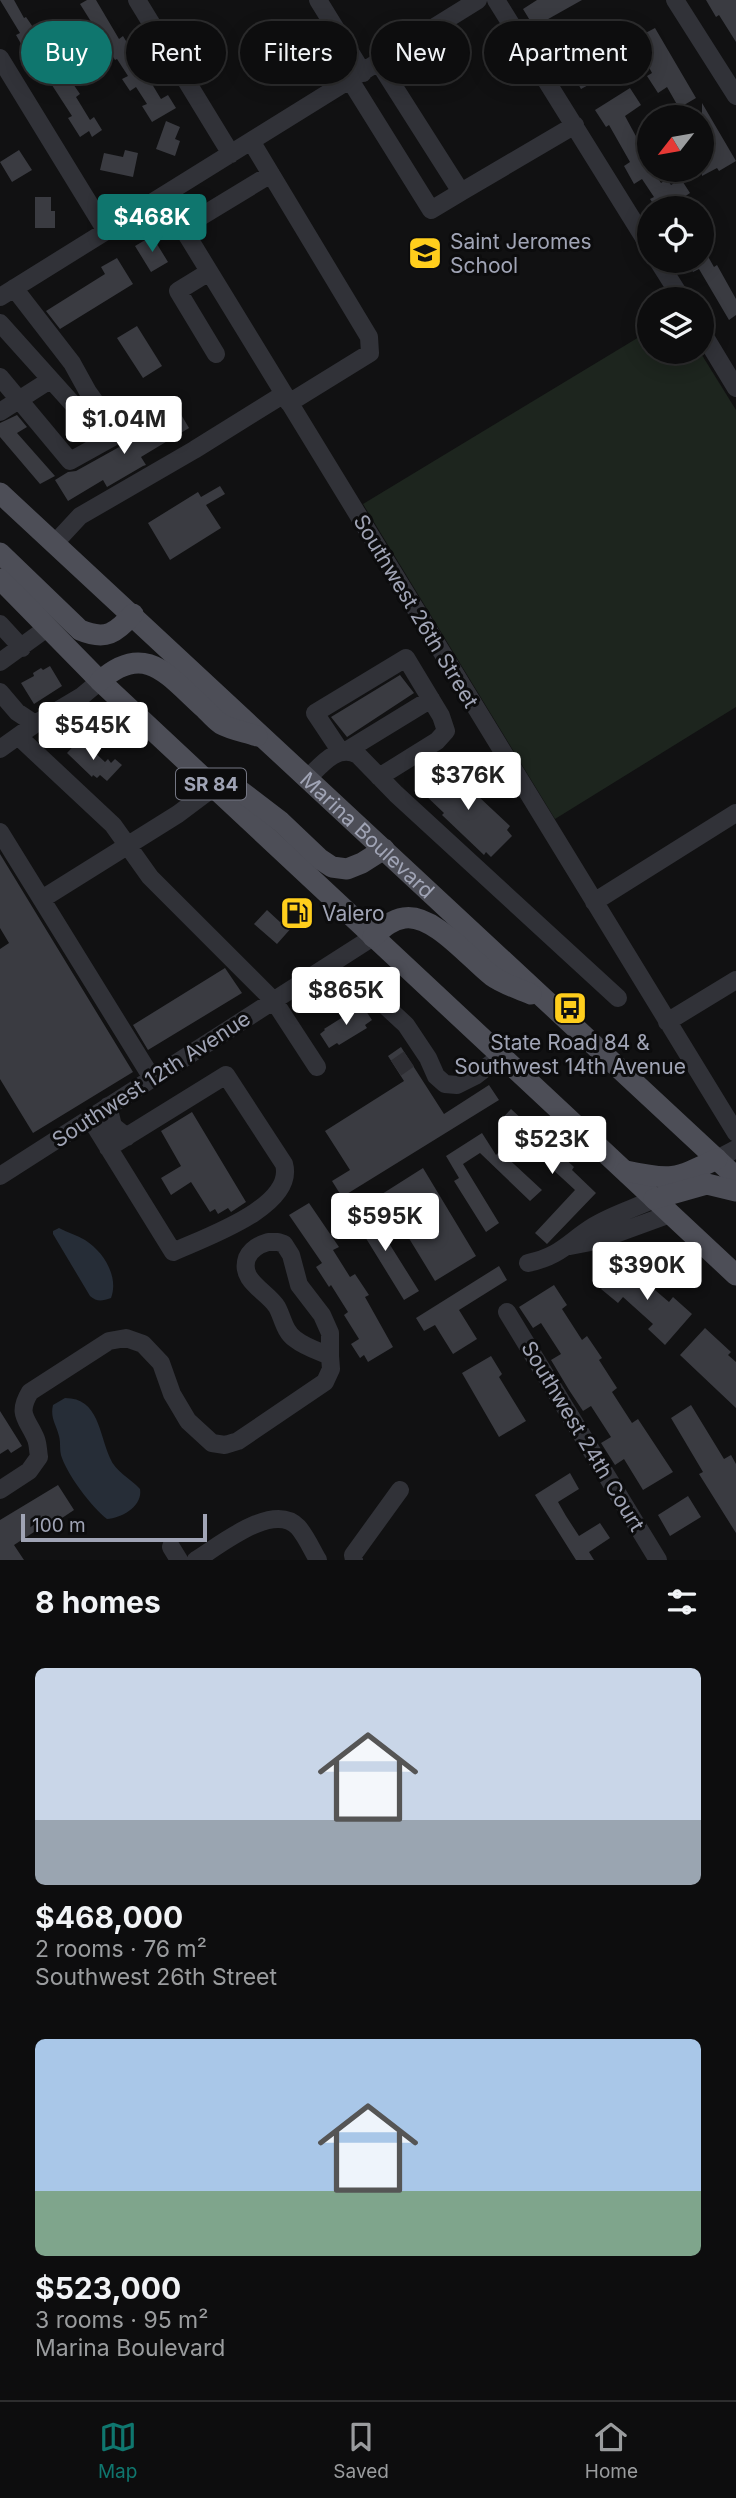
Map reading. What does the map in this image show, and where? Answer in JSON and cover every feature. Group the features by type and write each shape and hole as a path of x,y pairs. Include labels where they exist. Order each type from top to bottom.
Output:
{"main road":[{"name":"Marina Boulevard","path":"0,493 736,1177"},
{"path":"0,554 80,630 94,635 111,634 133,614"},
{"name":"SR 84","path":"0,579 100,681 736,1275"},
{"path":"100,681 115,667 142,662 162,670 220,723 266,739"},
{"path":"214,787 242,792 332,867 347,869 384,849"},
{"path":"373,937 387,924 403,918 419,918 438,929 495,978 546,1000"},
{"path":"624,1170 660,1179 671,1178 717,1159"},
{"path":"654,1199 707,1184 736,1192"}],"street":[{"path":"137,0 231,154"},
{"path":"318,0 328,21"},
{"path":"445,21 478,0"},
{"path":"496,0 637,226"},
{"path":"675,0 736,96"},
{"path":"0,58 106,232"},
{"path":"357,79 431,210 575,125"},
{"path":"112,438 72,363 7,293 345,84"},
{"path":"392,84 461,192"},
{"path":"54,544 80,516 370,353 369,337 251,141"},
{"path":"182,228 271,174"},
{"name":"Southwest 26th Street","path":"163,196 736,1133"},
{"path":"209,272 178,291 216,354"},
{"path":"0,323 50,380 112,438"},
{"path":"714,352 736,388"},
{"path":"0,377 70,461 133,426 122,411"},
{"path":"0,412 50,380"},
{"path":"0,624 22,648"},
{"path":"0,662 47,628"},
{"path":"379,777 437,741 446,731 441,716 406,657 315,713 343,751 358,755 379,777 618,998"},
{"path":"0,749 82,696 100,681"},
{"path":"0,692 17,712 35,724"},
{"path":"308,778 331,756 431,699"},
{"path":"19,737 113,825 150,877 274,1001 317,1068"},
{"path":"42,900 178,814 214,787"},
{"path":"594,902 736,813"},
{"path":"0,832 152,1078"},
{"name":"Southwest 12th Avenue","path":"0,1176 373,937"},
{"path":"667,1022 736,980"},
{"path":"363,985 406,1025 416,1055 445,1084 457,1085 475,1076 501,1056"},
{"path":"90,1118 108,1148 173,1252 243,1220 265,1206 283,1186 287,1174 284,1164 226,1075 108,1148"},
{"path":"108,1107 113,1126 127,1137"},
{"path":"717,1159 736,1149"},
{"path":"528,1263 548,1259 570,1246 596,1224 654,1199"},
{"path":"570,1246 596,1241 670,1214"},
{"path":"0,1490 29,1471 39,1457 37,1440 24,1418 23,1404 30,1392 109,1341 126,1338 143,1344 161,1363 172,1394 188,1422 212,1443 225,1445 238,1441 325,1382 331,1369 331,1339 327,1326 299,1285 288,1249 278,1242 268,1242 255,1248 246,1264 251,1281 277,1307 290,1335 302,1344 330,1356"},
{"name":"Southwest 24th Court","path":"507,1312 658,1560"},
{"path":"354,1560 353,1555 400,1490"},
{"path":"196,1560 261,1521 274,1517 285,1519 297,1526 318,1560"}],"shaded area":[{"path":"637,338 637,364 707,364 736,410 736,707 555,819 363,504"},
{"path":"59,1228 85,1240 104,1258 113,1282 111,1298 100,1300 90,1296 53,1234 53,1231"},
{"path":"65,1398 85,1404 91,1411 112,1463 140,1489 135,1506 125,1514 107,1519 81,1491 65,1466 52,1414 53,1405"}],"building":[{"path":"0,0 14,0 24,18 29,21 21,21 21,44 16,35 20,33"},
{"path":"87,0 96,0 108,21 91,21 80,4"},
{"path":"537,0 582,0 545,21 530,21 523,9"},
{"path":"706,0 736,0 736,42 719,15 716,17"},
{"path":"112,27 119,39 123,36 126,41 126,73 117,59 112,55"},
{"path":"655,28 696,98 684,105 677,105 667,87 658,93 652,84 652,30"},
{"path":"126,77 126,84 152,84 161,99 168,95 176,108 152,122 142,106 147,104 136,87 130,91 122,79"},
{"path":"51,84 73,84 80,94 76,97 90,120 94,117 102,130 92,137 89,131 80,137 68,118 72,116"},
{"path":"630,88 641,105 637,105 625,116 637,138 637,182 634,184 624,166 630,162 609,125 606,127 595,110"},
{"path":"166,121 180,127 175,139 180,141 175,156 156,149"},
{"path":"714,123 736,161 719,171 717,168 714,170"},
{"path":"19,150 32,170 12,182 0,162"},
{"path":"125,150 138,153 133,177 100,170 104,153 123,157"},
{"path":"644,182 669,182 671,185 683,182 690,193 686,196 653,196"},
{"path":"35,197 51,197 51,211 55,211 55,228 35,228"},
{"path":"152,236 168,262 151,272 135,246"},
{"path":"117,258 133,284 60,329 46,311 105,274 101,267"},
{"path":"717,265 736,299 736,315 729,320 714,294 714,287 710,287 701,273 714,273 714,267"},
{"path":"137,326 162,366 143,378 117,338"},
{"path":"176,406 189,428 141,457 146,465 107,487 103,480 68,501 55,480 139,436 144,425"},
{"path":"17,415 27,427 17,433 55,476 40,484 0,437 0,423"},
{"path":"220,486 225,494 206,505 221,528 170,560 148,523 198,492 201,497"},
{"path":"50,666 62,686 34,704 21,683 34,676 33,673 41,668 43,670"},
{"path":"400,675 414,693 347,737 331,717"},
{"path":"80,739 105,762 108,759 111,763 115,759 122,765 107,781 100,775 97,778 93,775 92,777 67,753"},
{"path":"447,767 510,826 507,830 512,836 491,857 486,852 484,855 423,793 426,790 422,786 432,775 436,779"},
{"path":"0,854 133,1072 33,1133 0,1079 0,949 9,943 0,928"},
{"path":"301,900 309,908 277,944 254,924 267,910 280,922"},
{"path":"225,968 242,993 148,1050 133,1025"},
{"path":"362,1005 372,1020 365,1025 367,1028 329,1048 320,1034"},
{"path":"401,1047 444,1114 489,1085 499,1100 342,1197 332,1181 350,1170 325,1131 404,1081 388,1056"},
{"path":"511,1109 574,1167 572,1170 596,1193 547,1244 535,1233 575,1190 500,1121"},
{"path":"192,1112 246,1202 231,1212 228,1208 218,1214 215,1209 210,1212 191,1182 171,1195 161,1178 181,1166 161,1131"},
{"path":"482,1133 496,1155 500,1151 542,1190 530,1201 480,1153 463,1164 499,1223 486,1232 454,1181 459,1178 446,1156"},
{"path":"423,1168 476,1256 435,1281 382,1194"},
{"path":"309,1203 339,1247 333,1250 350,1277 355,1274 369,1295 365,1297 393,1347 368,1362 364,1355 360,1358 351,1344 359,1339 344,1315 348,1312 316,1267 322,1263 289,1215"},
{"path":"365,1205 419,1291 404,1300 351,1214"},
{"path":"627,1259 644,1274 641,1278 669,1302 673,1297 692,1314 665,1345 648,1329 653,1324 623,1297 618,1303 601,1289"},
{"path":"499,1266 507,1280 459,1310 477,1339 453,1354 435,1325 424,1331 416,1318"},
{"path":"554,1285 567,1305 562,1309 582,1340 587,1336 602,1358 599,1360 617,1388 612,1392 632,1423 638,1419 673,1472 643,1490 624,1459 615,1465 601,1443 611,1437 591,1406 583,1411 569,1390 551,1360 561,1354 541,1323 533,1328 519,1307"},
{"path":"705,1328 731,1352 728,1355 736,1362 736,1408 680,1355"},
{"path":"491,1356 502,1374 499,1377 526,1421 499,1437 462,1373"},
{"path":"691,1405 724,1459 731,1455 736,1464 736,1533 699,1474 703,1472 671,1418"},
{"path":"0,1411 22,1446 11,1453 8,1449 0,1454"},
{"path":"570,1473 579,1489 558,1502 566,1516 579,1536 600,1523 610,1538 589,1552 594,1560 576,1560 535,1495"},
{"path":"58,1485 74,1510 14,1545 24,1560 0,1560 0,1520"},
{"path":"688,1496 701,1517 670,1536 658,1515"}],"tunnel":[{"path":"396,1068 409,1059"}],"place":[{"name":"Saint Jeromes School","path":"425,253"},
{"name":"Valero","path":"297,913"},
{"name":"State Road 84 & Southwest 14th Avenue","path":"570,1008"}]}
